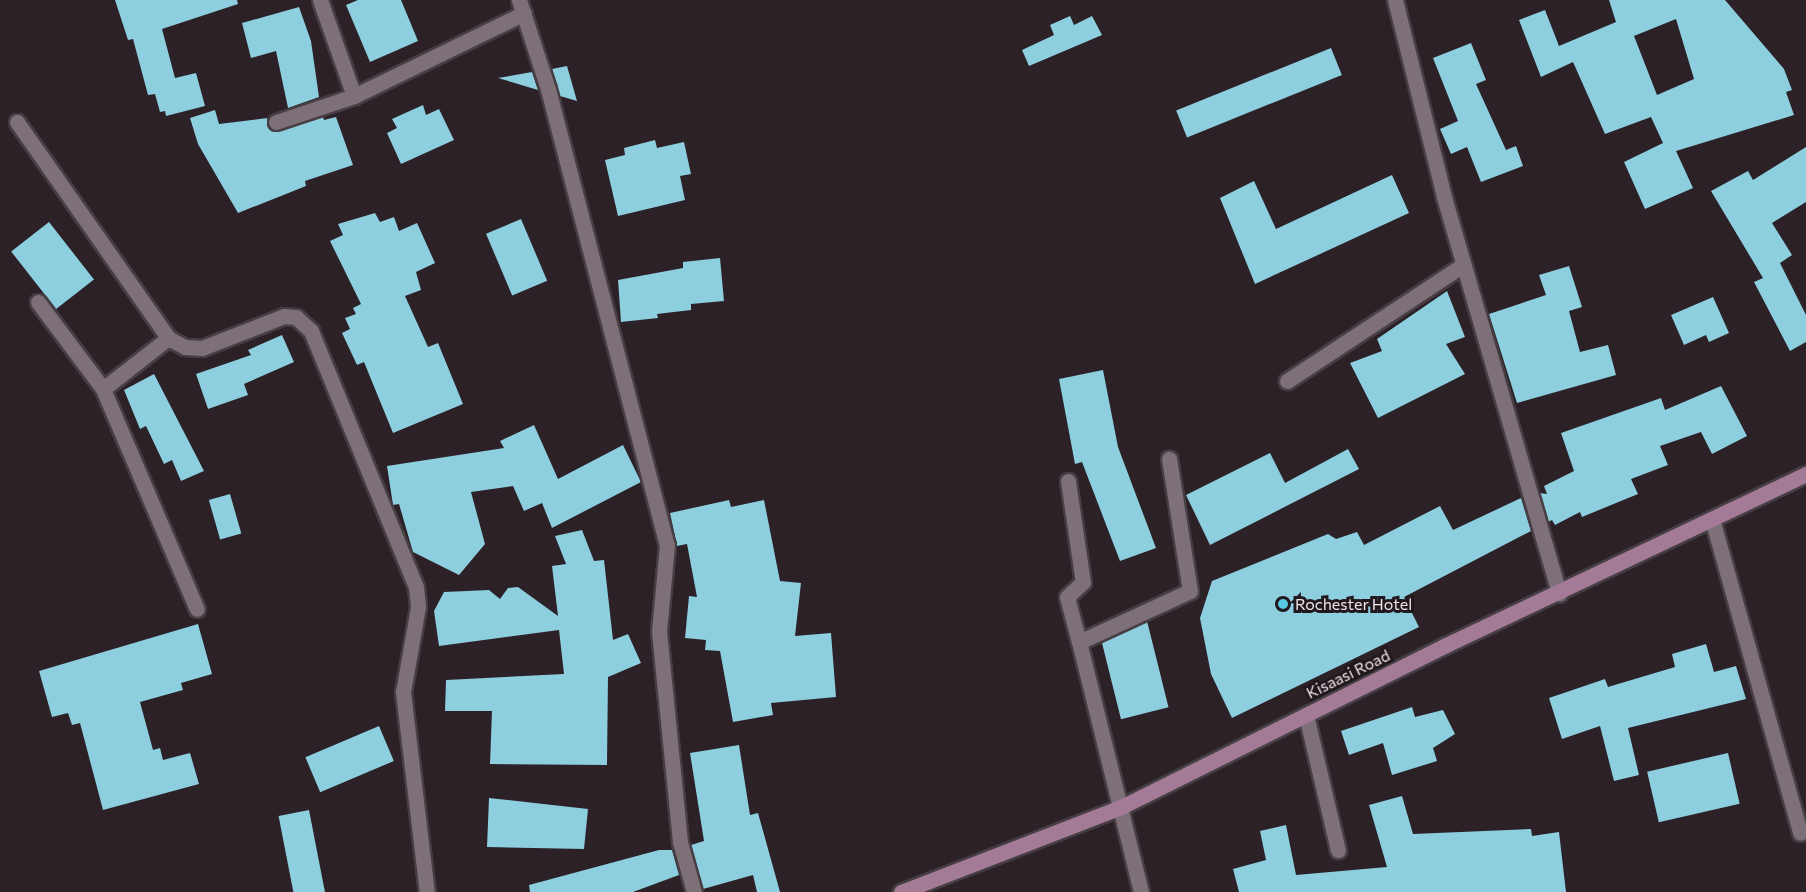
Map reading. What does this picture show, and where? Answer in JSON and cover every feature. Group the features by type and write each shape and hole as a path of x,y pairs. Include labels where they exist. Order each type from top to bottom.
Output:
{"main road":[{"name":"Kisaasi Road","path":"901,892 1121,807 1306,715 1806,474"}],"street":[{"path":"320,0 354,96"},
{"path":"1395,0 1463,265 1559,594"},
{"path":"276,122 354,96 522,6 667,545 659,631 680,842 694,892"},
{"path":"17,122 168,338 185,347 201,348 284,316 296,317 311,331 417,587 418,607 403,692 427,892"},
{"path":"1287,381 1463,265"},
{"path":"38,302 103,389 197,609"},
{"path":"103,389 168,338"},
{"path":"1079,642 1190,591 1169,459"},
{"path":"1068,481 1083,582 1067,597 1141,892"},
{"path":"1712,519 1800,833"},
{"path":"1306,715 1338,850"}],"building":[{"path":"115,0 237,0 238,4 162,29 175,78 196,73 205,106 166,116 165,111 160,112 155,94 148,95 133,39 128,40"},
{"path":"358,0 401,0 418,41 370,62 346,5"},
{"path":"1609,0 1725,0 1784,69 1792,90 1786,92 1794,115 1676,151 1693,188 1645,209 1624,162 1663,143 1651,117 1605,134 1573,62 1541,77 1519,20 1545,10 1559,46 1616,22","holes":["1676,19 1694,79 1657,95 1634,36"]},
{"path":"299,7 311,41 319,97 288,108 276,51 251,58 242,23"},
{"path":"1070,16 1074,25 1092,16 1102,35 1029,66 1022,50 1054,35 1050,25"},
{"path":"1471,43 1486,80 1476,84 1506,150 1516,146 1523,166 1481,182 1467,147 1451,154 1440,129 1458,121 1433,58"},
{"path":"1331,48 1342,75 1187,137 1176,111"},
{"path":"567,66 577,101 560,96 552,69"},
{"path":"532,72 538,90 498,78"},
{"path":"423,105 426,115 439,109 454,140 401,164 387,133 397,128 392,119"},
{"path":"215,110 219,124 267,118 267,126 275,132 323,117 324,120 336,117 353,165 305,181 306,186 238,213 198,144 190,118"},
{"path":"655,140 657,148 684,142 691,174 680,176 685,200 618,216 605,160 625,155 624,148"},
{"path":"1806,147 1806,202 1772,223 1792,255 1780,263 1806,315 1806,342 1790,351 1754,282 1763,278 1711,191 1748,171 1753,180"},
{"path":"1392,175 1409,213 1255,284 1220,198 1254,181 1276,229"},
{"path":"375,213 380,222 394,217 399,231 417,223 435,263 416,272 421,290 405,296 428,347 438,343 463,404 393,433 364,362 357,365 342,333 350,329 345,318 356,314 353,308 361,304 330,241 343,235 338,224"},
{"path":"521,219 547,281 512,296 486,234"},
{"path":"49,222 94,280 56,309 11,252"},
{"path":"720,258 724,301 691,304 691,310 657,314 658,318 621,322 618,280 683,268 683,262"},
{"path":"1569,266 1582,307 1569,311 1580,352 1608,345 1616,375 1517,403 1489,314 1546,295 1539,275"},
{"path":"1447,291 1465,337 1446,344 1465,374 1378,418 1350,363 1382,351 1377,339"},
{"path":"1713,297 1729,333 1709,342 1706,335 1684,345 1671,315"},
{"path":"282,335 294,362 244,384 248,395 208,409 196,374 251,355 248,350"},
{"path":"1103,370 1118,447 1156,548 1120,561 1082,462 1075,464 1059,379"},
{"path":"154,374 204,471 181,481 172,460 164,464 146,426 140,429 124,390"},
{"path":"1721,386 1747,436 1712,454 1701,432 1660,446 1668,465 1631,479 1638,494 1582,517 1580,512 1555,525 1552,520 1548,522 1540,493 1547,494 1544,486 1574,471 1561,433 1661,398 1665,410"},
{"path":"534,425 558,479 623,445 641,482 552,528 542,503 524,511 513,486 471,492 485,544 459,575 413,552 399,504 393,505 387,466 504,448 500,441"},
{"path":"1348,449 1359,469 1210,545 1186,495 1270,453 1285,483"},
{"path":"230,494 241,533 220,539 209,500"},
{"path":"1521,498 1531,531 1404,597 1419,627 1232,718 1211,674 1200,618 1212,581 1328,534 1336,539 1357,532 1364,545 1440,506 1453,530"},
{"path":"729,500 731,507 764,500 780,581 801,583 795,636 831,633 836,697 771,703 773,715 733,722 720,651 705,650 706,640 685,638 689,596 697,597 687,544 677,546 670,513"},
{"path":"582,530 594,561 604,560 613,640 628,634 641,663 608,677 607,765 490,764 492,711 445,711 446,680 564,674 559,630 439,646 434,611 444,592 489,590 500,599 508,588 518,587 558,616 552,566 566,564 555,536"},
{"path":"1147,621 1169,707 1121,719 1099,633"},
{"path":"198,624 212,674 181,683 183,690 140,702 153,750 160,748 163,760 190,753 199,784 103,810 80,723 72,725 68,713 52,717 39,671"},
{"path":"1706,644 1714,672 1736,666 1746,699 1628,728 1639,775 1614,781 1600,726 1562,739 1549,698 1605,679 1608,687 1675,667 1672,654"},
{"path":"1412,707 1415,717 1443,710 1455,734 1433,748 1437,761 1392,775 1383,743 1349,755 1341,731"},
{"path":"379,726 394,761 320,792 305,757"},
{"path":"739,745 750,815 758,813 780,892 757,892 753,875 703,889 691,845 704,841 690,753"},
{"path":"1728,753 1740,804 1659,822 1647,772"},
{"path":"1402,796 1413,834 1531,829 1532,836 1559,832 1566,892 1239,892 1233,869 1266,860 1260,831 1286,825 1296,875 1387,867 1369,805"},
{"path":"489,798 588,809 584,849 487,847"},
{"path":"309,810 325,892 293,892 279,816"},
{"path":"659,850 672,850 679,875 633,892 530,892 529,885"}],"place":[{"name":"Rochester Hotel","path":"1283,604"}]}
